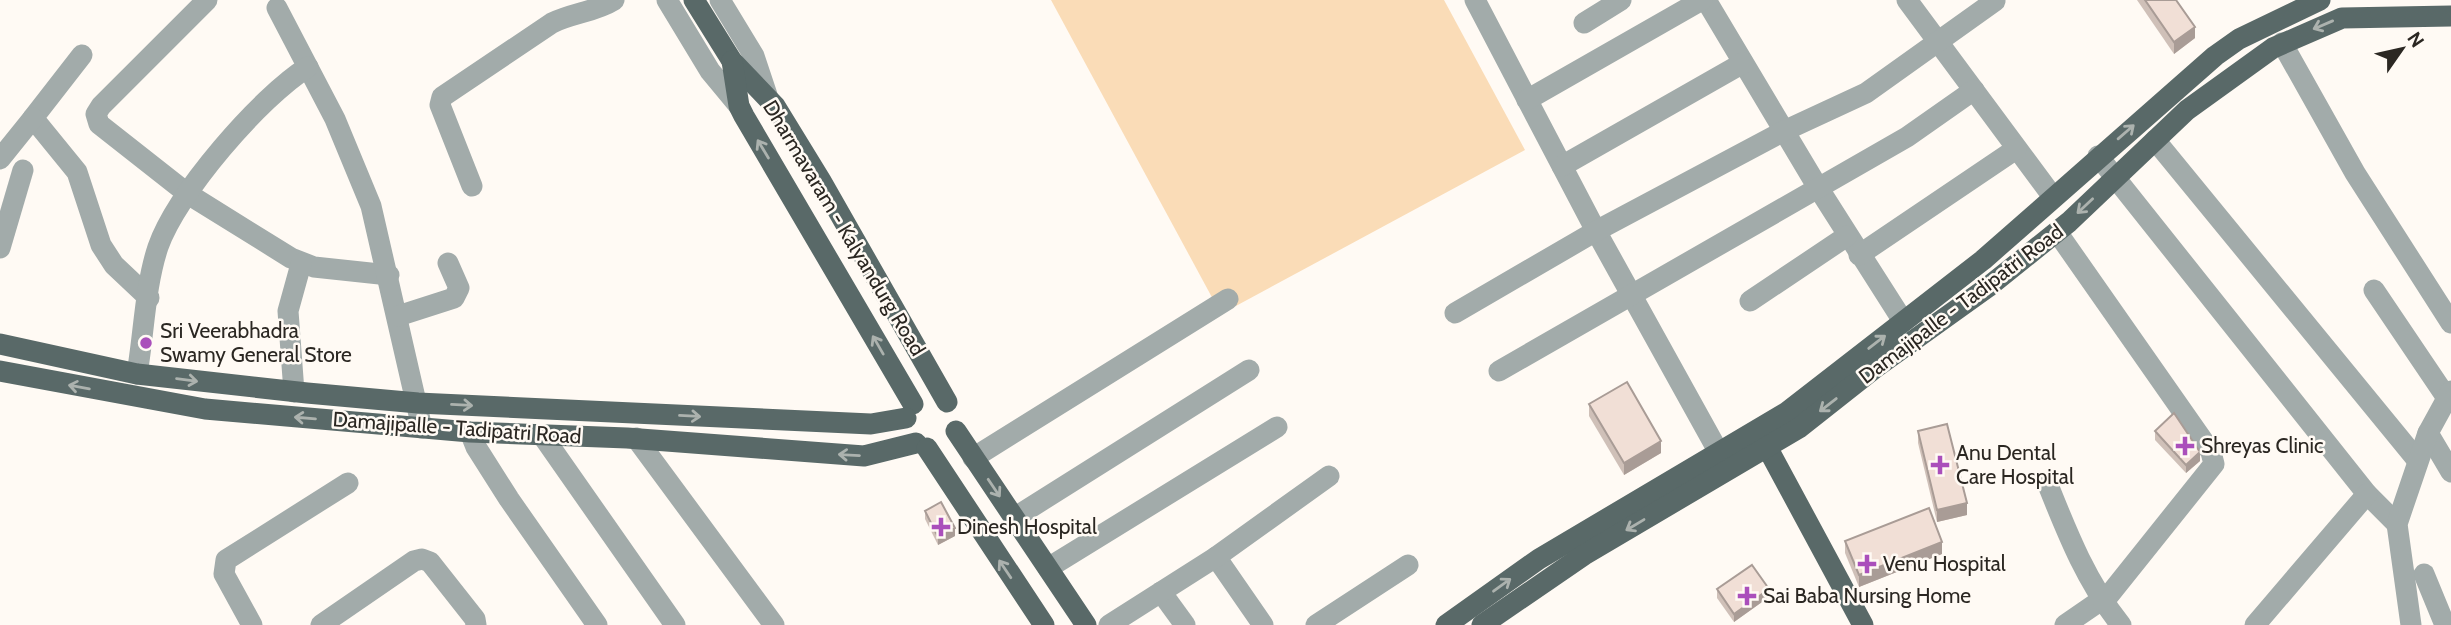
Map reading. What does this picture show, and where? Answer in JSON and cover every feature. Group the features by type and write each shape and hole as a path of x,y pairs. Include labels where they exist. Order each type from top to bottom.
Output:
{"main road":[{"name":"Dharmavaram - Kalyandurg Road","path":"694,0 729,57 767,95 821,181 947,402"},
{"name":"Damajipalle - Tadipatri Road","path":"1446,625 1539,559 1787,412 1983,260 2098,156 2227,47 2320,0"},
{"name":"Damajipalle - Tadipatri Road","path":"2416,0 2445,16"},
{"name":"Damajipalle - Tadipatri Road","path":"1482,625 1584,555 1799,428 2057,232 2196,102 2282,43 2359,8 2394,9 2445,16"},
{"name":"Dharmavaram - Kalyandurg Road","path":"729,57 739,106 909,411"},
{"name":"Damajipalle - Tadipatri Road","path":"0,344 137,374 418,403 871,424 909,411 933,397 947,402"},
{"name":"Damajipalle - Tadipatri Road","path":"0,371 205,409 470,432 645,439 864,456 947,443 956,431"},
{"path":"947,402 956,415 956,431 1086,625"},
{"path":"909,411 907,432 922,446 1044,625"},
{"path":"645,439 654,414"},
{"path":"1767,447 1863,625"}],"street":[{"path":"207,0 100,106 96,114 99,124 188,194 301,264 389,275"},
{"path":"472,186 440,105 442,97 552,23 604,7 614,0"},
{"path":"667,0 710,71 739,106"},
{"path":"720,0 754,56 767,95"},
{"path":"1475,0 1596,232 1718,451"},
{"path":"1584,23 1620,0"},
{"path":"1527,100 1704,0 1816,186 1903,321"},
{"path":"1907,0 2053,197"},
{"path":"1455,313 1596,232 1784,131 1866,93 1995,1"},
{"path":"277,8 356,166 378,227 422,428"},
{"path":"2282,43 2360,182 2451,323"},
{"path":"0,159 82,55"},
{"path":"1562,166 1743,63"},
{"path":"137,374 158,248 188,194 281,85 308,67"},
{"path":"1499,371 1816,186 1907,137 1974,90"},
{"path":"33,118 77,172 101,245 114,265 149,298"},
{"path":"2155,140 2418,461"},
{"path":"1859,255 2016,149"},
{"path":"2098,156 2367,494 2397,524"},
{"path":"0,248 23,170"},
{"path":"2057,232 2211,452 2214,464 2102,601 2065,625"},
{"path":"1750,301 1847,236"},
{"path":"294,392 288,311 301,264"},
{"path":"398,316 454,298 459,288 448,264"},
{"path":"2374,290 2449,394 2439,441 2451,472"},
{"path":"974,458 1228,299"},
{"path":"1014,518 1249,370"},
{"path":"1048,568 1277,427"},
{"path":"470,432 509,499 597,625"},
{"path":"542,435 675,625"},
{"path":"645,439 774,625"},
{"path":"2411,625 2397,524 2418,461 2439,441"},
{"path":"1109,625 1216,557 1329,476"},
{"path":"253,625 224,574 223,566 226,560 348,483"},
{"path":"2048,485 2071,541 2102,601 2121,625"},
{"path":"2255,625 2367,494"},
{"path":"1216,557 1264,625"},
{"path":"321,625 414,561 422,559 430,562 475,619 476,625"},
{"path":"1316,625 1408,565"},
{"path":"2424,574 2445,625"},
{"path":"1161,592 1185,625"}],"shaded area":[{"path":"1051,0 1444,0 1525,150 1221,314"}],"building":[{"path":"2145,0 2176,0 2195,27 2174,42"},
{"path":"1627,382 1661,441 1624,463 1589,404"},
{"path":"2174,413 2200,452 2186,465 2155,431"},
{"path":"1947,424 1967,503 1937,510 1918,431"},
{"path":"941,502 955,528 938,537 925,511"},
{"path":"1929,508 1942,542 1859,575 1845,541"},
{"path":"1752,565 1769,589 1734,614 1717,589"}],"place":[{"name":"Sri Veerabhadra Swamy General Store","path":"146,343"},
{"name":"Shreyas Clinic","path":"2185,446"},
{"name":"Anu Dental Care Hospital","path":"1940,465"},
{"name":"Dinesh Hospital","path":"941,527"},
{"name":"Venu Hospital","path":"1867,564"},
{"name":"Sai Baba Nursing Home","path":"1747,596"}]}
